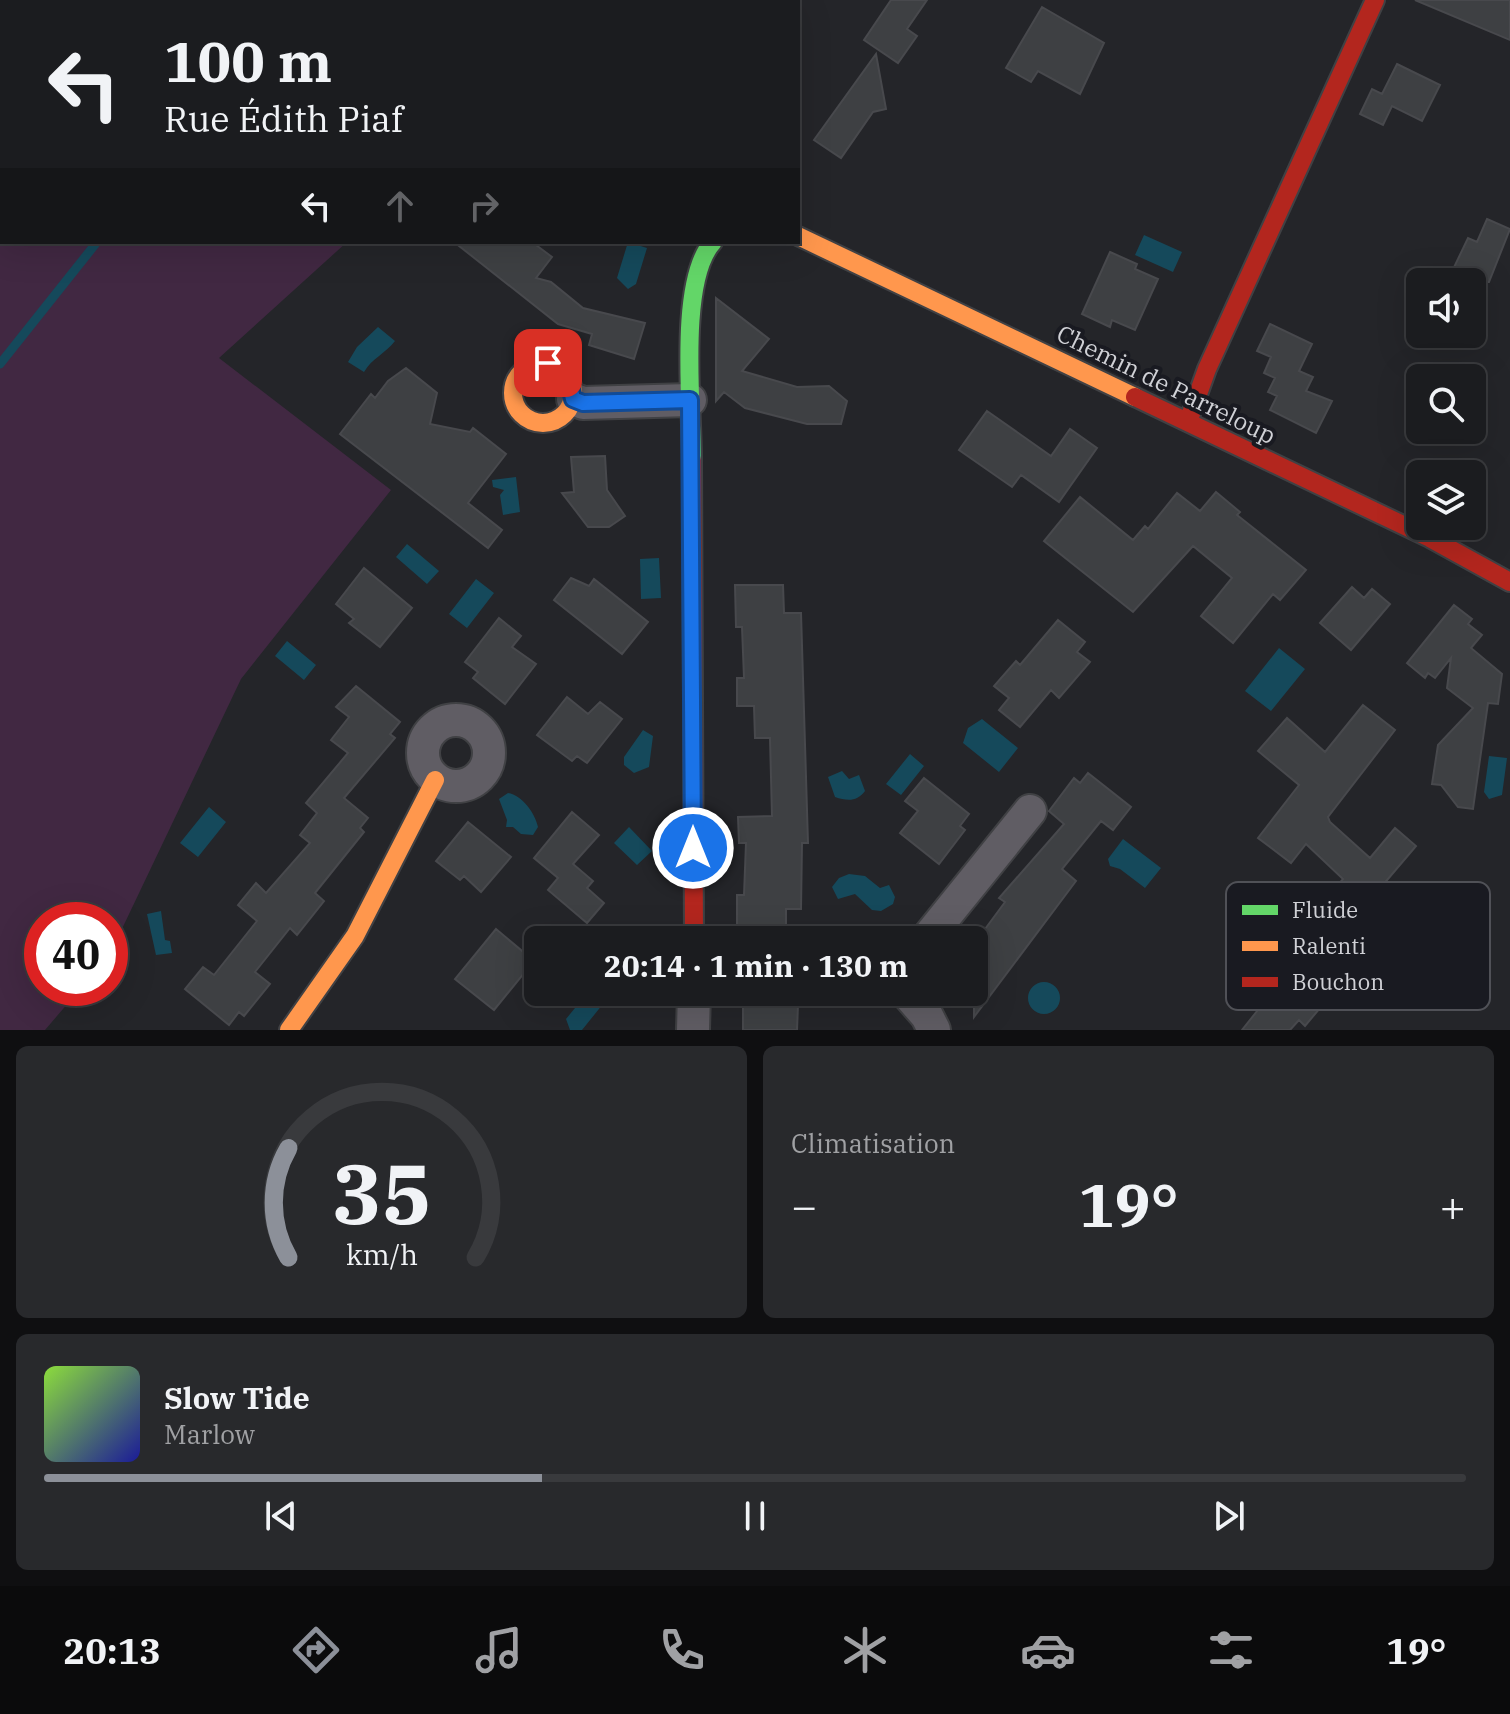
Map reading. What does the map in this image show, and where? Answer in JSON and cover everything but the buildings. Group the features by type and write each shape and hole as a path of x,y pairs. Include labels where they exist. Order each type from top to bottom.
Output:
{"street":[{"path":"1188,422 1207,369 1239,306 1375,0"},
{"name":"Chemin de Parreloup","path":"800,237 1430,538 1510,582"},
{"path":"694,926 691,293 702,254 711,244"},
{"path":"573,399 583,403 690,400"},
{"path":"289,1030 355,936 435,780"},
{"path":"937,926 1030,811"},
{"path":"693,1030 694,1006"},
{"path":"918,1006 934,1030"}],"shaded area":[{"path":"0,244 345,244 219,358 391,490 241,679 128,916 128,902 24,902 24,1006 66,1006 45,1030 0,1030"}],"water":[{"path":"1144,235 1182,252 1173,272 1135,255"},
{"path":"627,244 647,248 636,284 628,289 617,278"},
{"path":"378,327 395,341 364,372 348,362 357,347"},
{"path":"516,477 520,512 503,515 500,495 504,490 493,487 492,480"},
{"path":"407,544 439,571 427,584 396,557"},
{"path":"659,558 661,598 641,599 640,559"},
{"path":"476,579 494,593 467,628 449,614"},
{"path":"287,641 316,665 304,680 275,656"},
{"path":"1279,648 1305,669 1271,711 1245,691"},
{"path":"982,719 1018,748 999,772 963,743 968,728"},
{"path":"643,730 653,736 649,767 634,773 624,765 624,757"},
{"path":"910,754 924,766 901,795 886,784"},
{"path":"1489,756 1507,758 1502,795 1489,799 1484,792"},
{"path":"842,771 849,779 859,775 865,791 859,797 848,800 835,797 828,777"},
{"path":"508,793 518,797 531,811 538,827 533,835 521,834 513,827 506,827 507,820 499,799"},
{"path":"209,807 226,822 198,857 180,843"},
{"path":"629,827 652,851 637,865 614,843"},
{"path":"1123,839 1161,868 1145,888 1120,869 1110,866 1108,859"},
{"path":"849,874 865,876 880,888 889,885 895,897 893,904 881,911 872,910 855,894 838,899 832,887 839,878"},
{"path":"161,911 165,940 170,941 172,953 156,955 147,914"},
{"path":"1044,982 1056,986 1060,998 1056,1010 1044,1014 1032,1010 1028,998 1032,986"},
{"path":"577,1006 601,1006 582,1030 570,1030 566,1019"}],"waterway":[{"path":"0,364 95,244"}],"traffic: fast":[{"path":"692,460 689,378 691,314 702,260 712,244"}],"traffic: slow":[{"path":"800,237 1135,397"},
{"path":"543,363 554,365 564,372 571,382 573,393 571,404 564,414 554,421 543,423 532,421 522,414 515,404 513,393 515,382 522,372 532,365 543,363"},
{"path":"289,1030 355,936 435,780"}],"traffic: jam":[{"path":"1188,422 1207,369 1375,0"},
{"path":"1135,397 1430,538 1510,582"},
{"path":"692,460 694,926"}],"route":[{"path":"548,363 568,376 573,399 583,403 690,400 693,848"}]}
